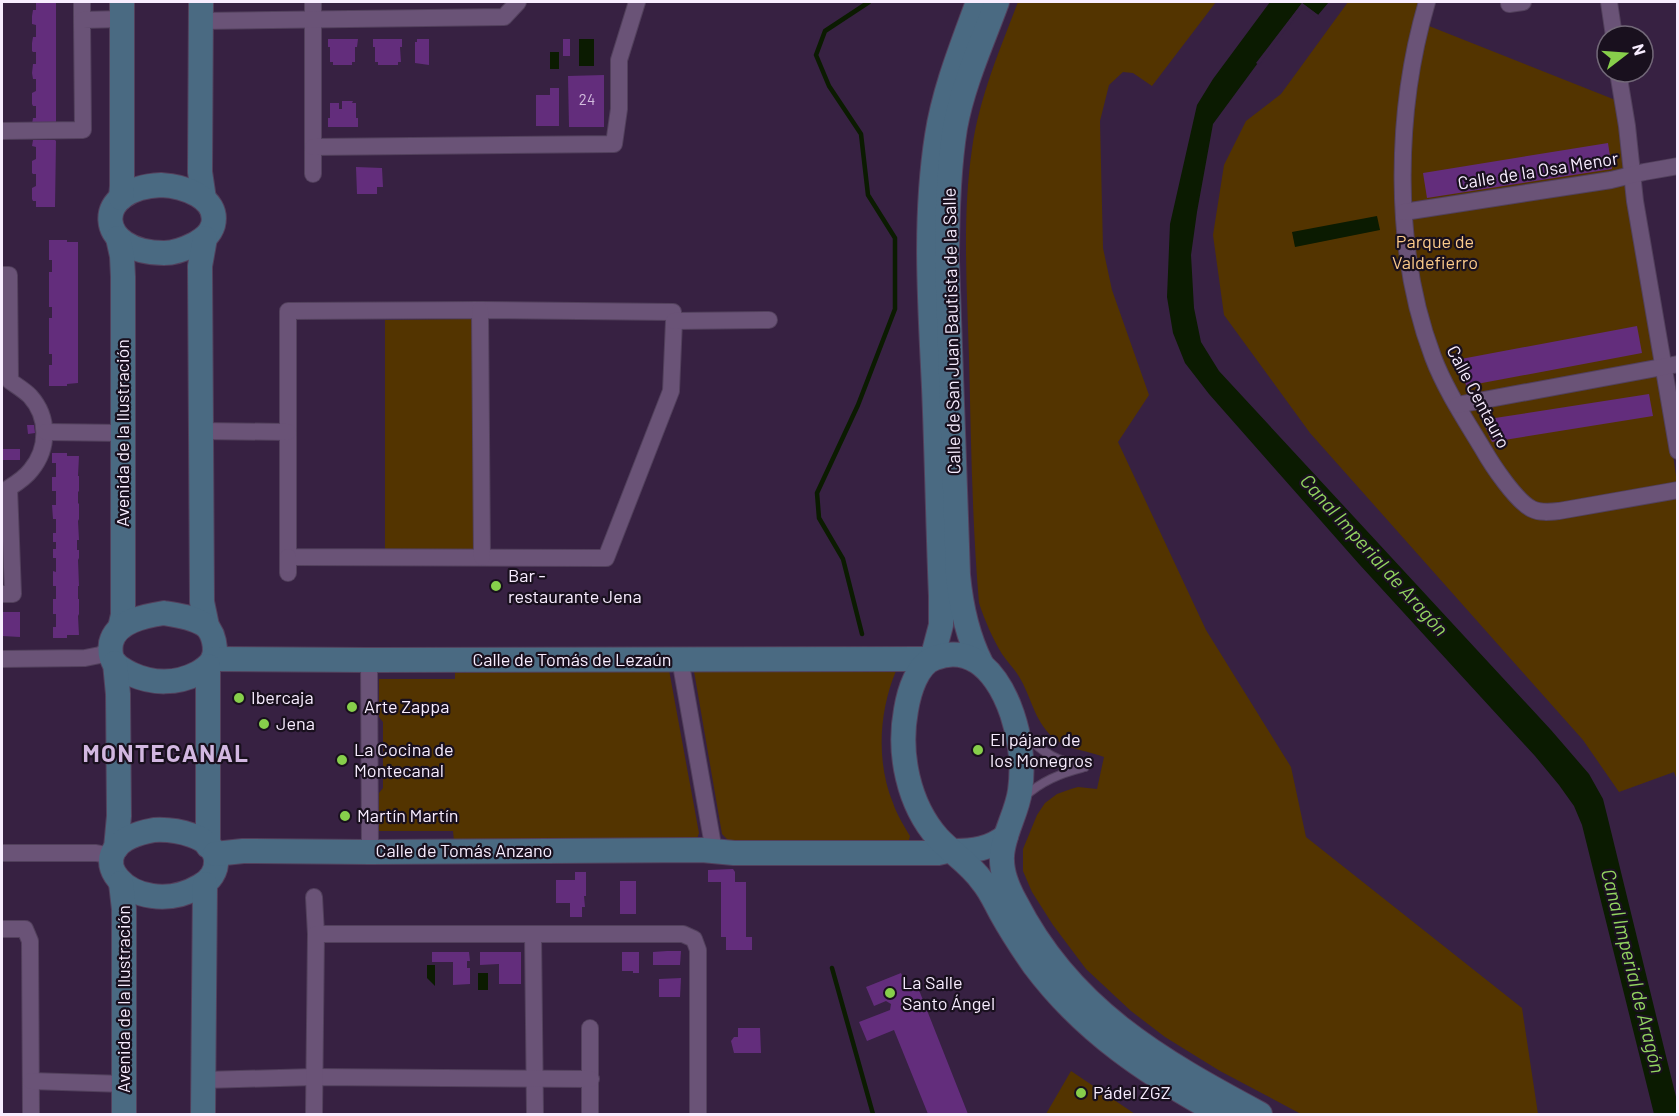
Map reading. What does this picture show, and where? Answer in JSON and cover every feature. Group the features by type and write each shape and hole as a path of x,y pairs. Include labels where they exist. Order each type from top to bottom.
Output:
{"street":[{"path":"2,131 83,130 82,2"},
{"path":"313,2 313,174"},
{"path":"496,2 504,17"},
{"path":"204,199 200,172 201,11 313,20 504,17 518,2"},
{"path":"313,147 614,144 619,109 619,60 637,2"},
{"name":"Calle de San Juan Bautista de la Salle","path":"978,2 953,69 944,103 932,175 929,282 936,421 941,625 932,659 921,669 907,704 904,728 905,760 910,783 927,823 937,837 984,883 1011,931 1057,994 1101,1036 1138,1065 1221,1114"},
{"name":"Calle de San Juan Bautista de la Salle","path":"997,2 971,72 956,126 949,168 947,261 958,575 961,604 972,645 981,663 999,685 1012,715 1020,750 1021,776 1018,803 1006,836 1002,868 1011,894 1042,945 1071,982 1102,1013 1142,1045 1185,1074 1260,1114"},
{"name":"Calle Centauro","path":"1427,2 1408,88 1403,157 1404,212 1414,287 1428,342 1440,374 1489,460 1516,495 1531,508 1540,511 1558,511 1677,490"},
{"path":"1609,2 1612,24"},
{"path":"82,20 122,10 121,198"},
{"path":"1620,84 1632,175 1670,366 1677,451"},
{"name":"Calle de la Osa Menor","path":"1404,212 1611,180 1677,166"},
{"path":"161,185 176,187 188,190 204,199 211,208 214,220 212,229 205,238 181,250 161,253 139,249 118,238 109,220 111,210 121,198 139,189 161,185"},
{"name":"Avenida de la Ilustración","path":"114,852 119,816 118,694 115,647 123,615 123,277 118,238"},
{"path":"114,852 112,871 121,883 138,893 163,897 187,893 205,884 214,871 216,860 212,850 211,662 214,641 207,626 202,602 200,266 205,238"},
{"path":"2,275 9,275 6,381 28,393 42,416 46,432 39,459 31,471 5,488 13,594 2,594"},
{"path":"480,310 482,556"},
{"path":"288,311 673,312 674,321 671,391 606,558 482,556 288,565 288,311"},
{"path":"674,321 769,320"},
{"path":"1457,405 1670,366"},
{"path":"201,431 288,432"},
{"path":"46,432 122,433"},
{"path":"2,659 86,658 100,655 115,647 139,618 164,613 185,617 207,626"},
{"path":"115,647 121,669 155,682 178,680 191,676 211,662"},
{"path":"932,659 956,655 981,663"},
{"path":"680,659 714,851"},
{"name":"Calle de Tomás de Lezaún","path":"211,662 932,659"},
{"path":"369,660 370,852"},
{"path":"2,853 114,852 134,836 147,831 163,830 192,835 212,850"},
{"path":"952,851 986,848 1006,836"},
{"name":"Calle de Tomás Anzano","path":"212,850 714,851 743,853 938,853 952,851"},
{"name":"Avenida de la Ilustración","path":"121,883 124,909 124,1114"},
{"path":"203,1114 205,884"},
{"path":"314,897 316,934 314,1114"},
{"path":"2,929 25,929 30,941 31,1114"},
{"path":"316,934 683,934 694,939 698,950 699,1114"},
{"path":"533,934 535,1114"},
{"path":"590,1028 590,1114"},
{"path":"204,1080 314,1077 591,1079"},
{"path":"31,1081 124,1084"}],"lane":[{"path":"1012,715 1029,739 1047,755 1084,767 1047,780 1018,803"}],"green space":[{"path":"1018,2 1216,2 1152,86 1133,73 1123,72 1109,85 1100,121 1103,248 1112,290 1149,395 1118,442 1206,630 1291,767 1306,837 1522,1008 1538,1114 1301,1114 1220,1071 1165,1037 1131,1011 1086,969 1032,892 1023,871 1023,849 1037,815 1045,803 1057,794 1078,787 1097,789 1104,757 1061,743 1043,727 1019,676 995,641 979,603 971,449 966,279 967,200 975,130 991,74"},
{"name":"Parque de Valdefierro","path":"1348,2 1424,2 1414,22 1623,103 1677,483 1677,780 1674,772 1619,792 1583,740 1310,433 1224,315 1213,235 1224,165 1246,121 1281,94"},
{"path":"473,319 475,549 385,550 385,320"},
{"path":"455,669 669,670 699,833 697,839 454,841 453,831 379,831 379,793 383,788 383,722 379,717 379,679 455,679"},
{"path":"697,669 896,671 890,686 883,720 882,754 888,787 896,812 910,836 909,840 728,840 722,834 694,672"},
{"name":"Pádel ZGZ","path":"1071,1071 1135,1114 1046,1114"}],"water":[{"name":"Canal Imperial de Aragón","path":"1270,2 1329,2 1318,15 1302,3 1213,124 1191,255 1194,308 1201,342 1219,371 1589,774 1603,799 1677,1101 1677,1114 1654,1114 1582,825 1574,806 1535,756 1359,564 1209,394 1185,363 1173,333 1167,297 1170,224 1197,105 1213,79"},
{"path":"579,39 594,39 594,66 579,66"},
{"path":"550,52 559,52 559,69 550,69"},
{"path":"1377,216 1380,230 1295,247 1292,232"},
{"path":"427,965 435,965 435,986 427,978"},
{"path":"478,973 488,973 488,990 478,990"}],"pier":[{"path":"1302,3 1321,17 1317,18 1303,7 1259,65 1256,63"}],"building":[{"path":"36,2 56,2 56,124 32,124 33,118 36,118 36,106 32,104 32,93 36,91 36,79 33,79 32,73 33,64 36,64 36,52 32,51 32,43 33,37 36,37 36,25 32,24 32,16 33,10 36,10"},
{"path":"328,39 358,39 357,47 355,47 355,62 352,62 352,65 333,65 333,62 330,62"},
{"path":"373,39 402,39 401,62 398,62 398,65 378,65 378,62 375,62"},
{"path":"417,39 429,39 429,65 415,63"},
{"path":"563,39 570,39 570,56 563,56"},
{"path":"604,75 604,127 569,127 568,76"},
{"path":"550,88 559,88 559,126 536,126 536,95 550,95"},
{"path":"342,101 356,103 358,127 328,127 330,103 339,103 339,109 342,109"},
{"path":"33,140 56,141 55,207 36,207 36,201 32,199 32,188 36,186 36,174 32,173 32,161 36,159 36,147 32,146"},
{"path":"1608,143 1612,169 1427,198 1423,173"},
{"path":"356,167 382,168 383,187 377,187 377,194 357,194"},
{"path":"49,240 78,242 78,383 67,384 67,386 49,386 49,365 52,365 52,354 49,354 49,318 52,318 52,307 49,307 49,272 52,272 52,260 49,260"},
{"path":"1637,326 1642,353 1466,386 1461,359"},
{"path":"1649,394 1653,416 1492,442 1482,420"},
{"path":"27,425 34,425 35,433 28,434"},
{"path":"2,449 20,449 20,460 2,460"},
{"path":"52,453 79,456 77,550 79,550 79,635 67,635 67,638 53,638 53,627 56,627 56,614 53,614 56,586 53,586 53,571 56,572 56,558 53,558 53,549 56,549 56,542 53,542 53,533 56,533 56,519 53,519 52,505 56,505 56,491 52,491 52,477 56,477 56,463 52,463"},
{"path":"2,612 20,612 20,637 2,636"},
{"path":"733,869 735,882 746,882 746,937 752,937 752,950 726,950 726,937 721,937 721,882 708,882 708,870"},
{"path":"575,872 586,872 586,896 584,896 585,907 582,907 582,917 570,917 570,903 556,903 556,880 575,880"},
{"path":"620,881 636,881 636,914 620,914"},
{"path":"681,951 680,965 653,965 653,952"},
{"path":"432,952 469,952 470,961 467,961 467,968 470,968 470,984 453,985 453,962 432,962"},
{"path":"480,952 521,952 521,984 499,984 499,964 480,965"},
{"path":"622,952 639,952 639,973 622,971"},
{"path":"901,973 908,989 917,985 968,1114 928,1114 894,1030 867,1041 859,1022 890,1010 891,1004 886,1001 874,1006 866,987"},
{"path":"681,978 680,997 659,997 659,979"},
{"path":"738,1028 760,1028 761,1053 734,1053 731,1041 734,1037 738,1037"}],"waterway":[{"path":"862,634 843,559 819,518 817,493 858,405 895,309 895,238 868,195 861,134 829,86 816,55 825,31 869,2"},
{"path":"832,968 873,1114"}],"place":[{"name":"Bar - restaurante Jena","path":"496,586"},
{"name":"Ibercaja","path":"239,698"},
{"name":"Arte Zappa","path":"352,707"},
{"name":"Jena","path":"264,724"},
{"name":"El pájaro de los Monegros","path":"978,750"},
{"name":"La Cocina de Montecanal","path":"342,760"},
{"name":"Martín Martín","path":"345,816"},
{"name":"La Salle Santo Ángel","path":"890,993"},
{"name":"Pádel ZGZ","path":"1081,1093"}],"district":[{"name":"MONTECANAL","path":"166,754"}]}
